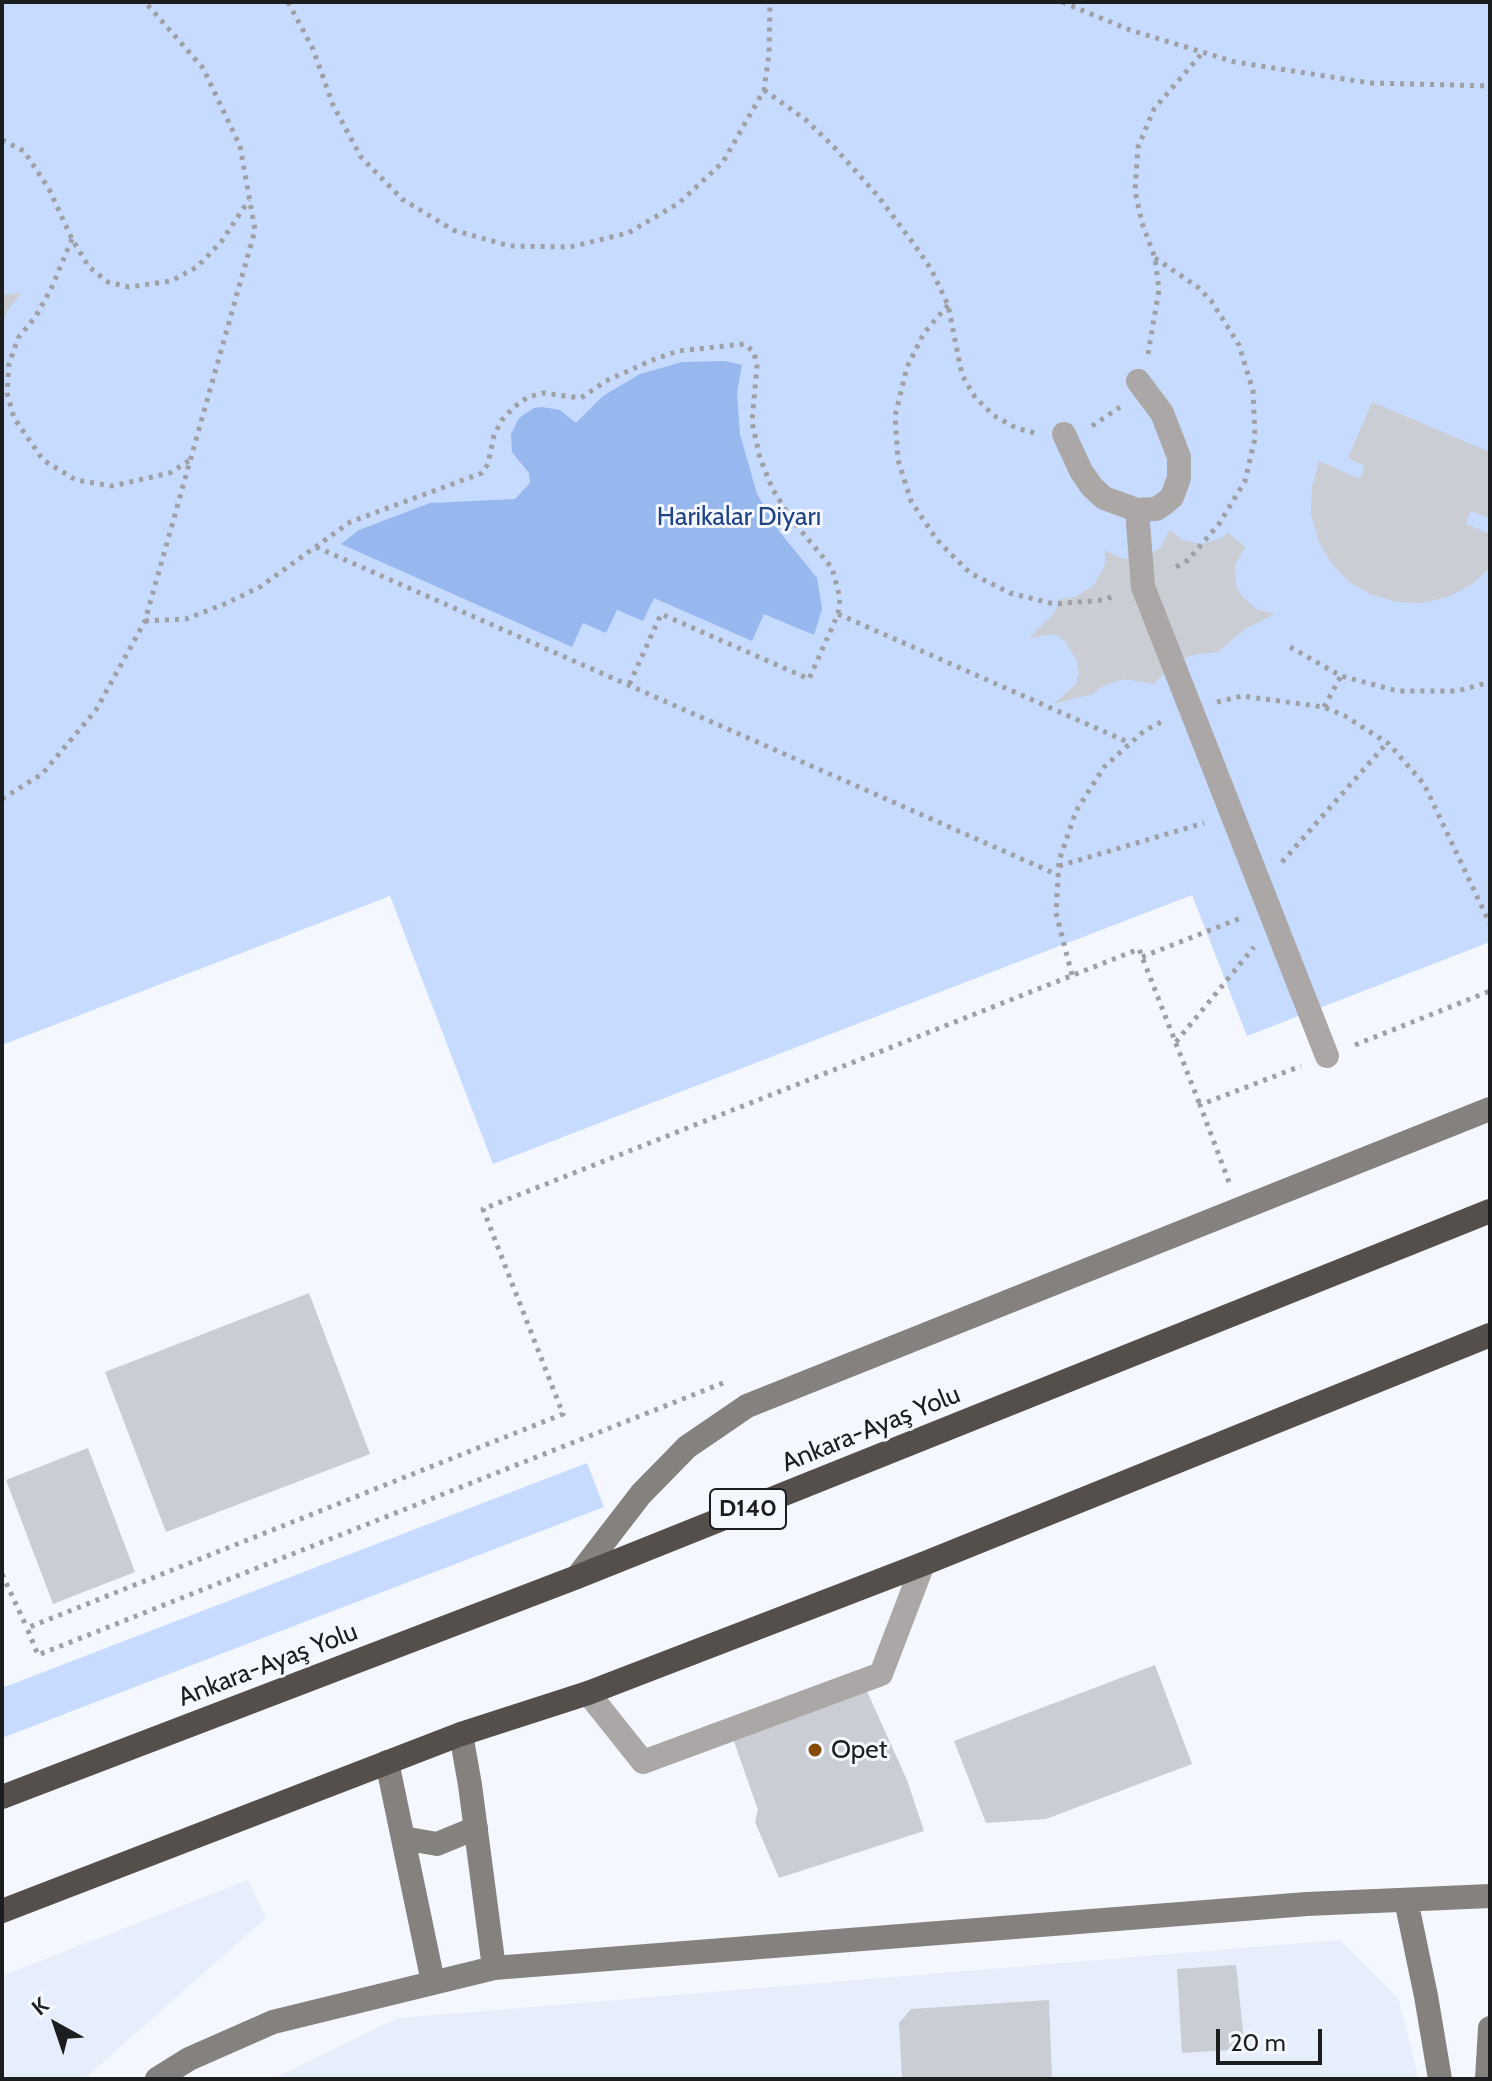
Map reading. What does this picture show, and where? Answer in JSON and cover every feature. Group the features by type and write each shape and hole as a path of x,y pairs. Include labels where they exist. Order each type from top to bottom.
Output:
{"highway":[{"name":"Ankara-Ayaş Yolu","path":"2,1797 577,1577 1490,1211"},
{"path":"2,1911 461,1734 588,1693 923,1564 1490,1335"}],"street":[{"path":"1064,434 1092,487 1104,498 1137,510 1156,509 1172,497 1179,478 1179,457 1162,413 1138,381"},
{"path":"1137,510 1143,587 1327,1056"},
{"path":"577,1577 641,1494 687,1447 747,1406 1490,1109"},
{"path":"588,1693 643,1762 881,1674 923,1564"},
{"path":"461,1734 494,1968"},
{"path":"387,1762 433,1982"},
{"path":"403,1838 437,1844 476,1828"},
{"path":"157,2079 189,2059 273,2022 494,1968 1307,1904 1490,1896"},
{"path":"1406,1900 1440,2079"},
{"path":"1487,2079 1490,2028"}],"path":[{"path":"2,799 42,774 96,710 145,621 255,230 240,146 203,68 145,2"},
{"path":"288,2 313,49 333,105 361,157 402,199 453,230 510,246 570,247 628,233 679,203 723,162 764,90 769,54 770,2"},
{"path":"1062,2 1130,30 1235,62 1370,83 1490,86"},
{"path":"764,90 806,120 834,147 878,196 923,258 948,305 962,375 975,397 993,415 1016,428 1040,434 1064,434 1090,427 1113,414 1131,396 1143,374 1159,290 1155,258 1142,223 1135,191 1138,147 1154,109 1204,51"},
{"path":"2,140 24,151 49,189 89,267 108,282 129,287 171,281 197,267 221,242 249,199"},
{"path":"72,239 51,289 36,316 18,338 9,364 7,393 14,418 43,460 76,480 112,486 170,473 190,460"},
{"path":"145,621 186,619 227,603 290,568 350,522 482,473 488,464 494,435 502,420 528,397 543,393 581,398 606,381 678,351 744,344 754,352 757,366 752,422 760,458 773,490 792,520 832,568 840,598 838,614 809,679 661,614 629,685"},
{"path":"315,546 1058,875"},
{"path":"838,614 1131,743"},
{"path":"1290,647 1341,676 1398,691 1457,691 1490,682"},
{"path":"1324,707 1341,676"},
{"path":"1175,1042 1268,905 1387,743"},
{"path":"1059,866 1232,814"},
{"path":"1142,957 1268,905"},
{"path":"27,1628 563,1414 483,1209 1139,949 1200,1105"},
{"path":"1215,1188 1229,1182"},
{"path":"2,1574 38,1655 727,1381"}],"shaded area":[{"path":"725,361 742,365 737,393 740,434 757,494 779,531 817,578 822,609 814,635 764,614 752,641 654,598 643,621 617,610 606,633 583,623 572,647 341,544 359,530 430,503 515,499 530,483 529,473 512,452 511,434 519,418 534,408 560,410 576,423 603,396 640,374 682,362"},
{"path":"248,1880 266,1918 84,2079 2,2079 2,1976"},
{"path":"1340,1940 1398,1998 1419,2079 272,2079 398,2018"}],"green space":[{"name":"Harikalar Diyarı","path":"2,2 1490,2 1490,942 1247,1036 1192,895 493,1164 390,896 2,1045"},
{"path":"587,1463 604,1507 2,1738 2,1688"}],"building":[{"path":"21,293 7,311 2,324 2,295"},
{"path":"1372,402 1490,452 1490,514 1488,518 1471,511 1466,524 1490,534 1490,567 1474,583 1450,596 1424,603 1398,602 1372,595 1349,582 1331,563 1318,540 1311,514 1312,487 1319,461 1360,479 1365,466 1348,458"},
{"path":"1170,530 1182,540 1202,544 1222,538 1228,532 1245,547 1235,565 1236,586 1241,595 1256,609 1275,614 1245,629 1218,652 1192,655 1174,664 1154,684 1124,679 1103,686 1092,694 1054,704 1076,684 1079,673 1077,661 1065,641 1055,634 1029,638 1055,612 1059,599 1075,597 1094,585 1105,565 1105,550 1123,559 1144,558 1161,547"},
{"path":"309,1293 370,1454 166,1532 105,1372"},
{"path":"88,1448 135,1572 53,1604 6,1480"},
{"path":"1155,1665 1192,1764 1046,1819 986,1823 954,1741"},
{"path":"866,1689 907,1780 924,1831 779,1878 755,1822 758,1810 732,1736"},
{"path":"1236,1965 1245,2049 1182,2053 1177,1969"},
{"path":"1049,2000 1052,2079 902,2079 899,2023 911,2009"}],"place":[{"name":"Opet","path":"815,1750"}]}
